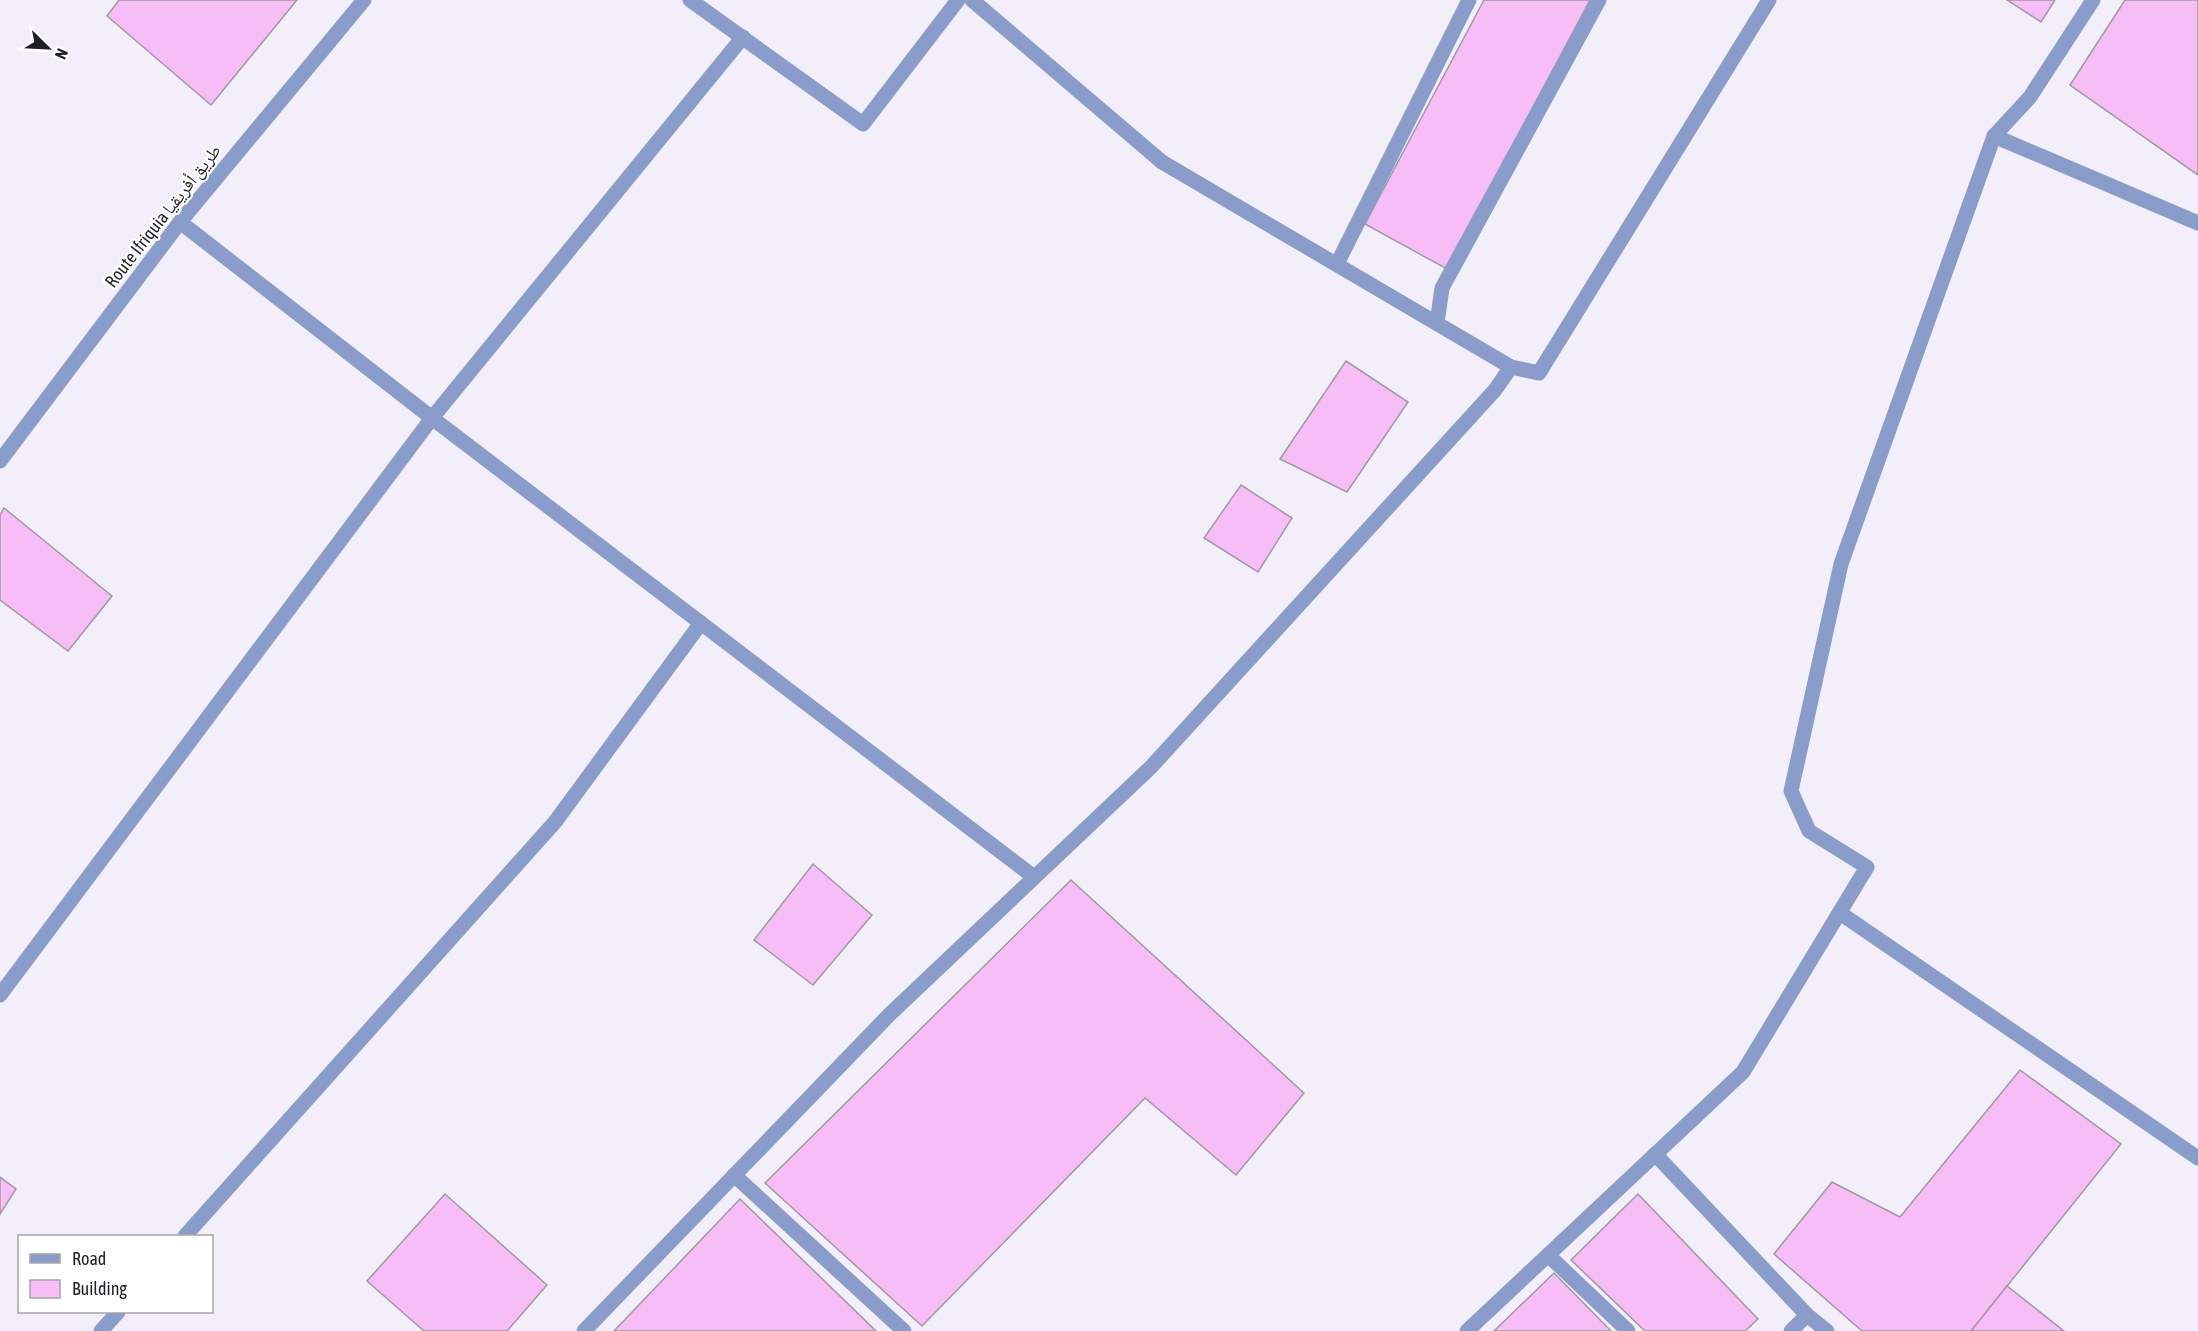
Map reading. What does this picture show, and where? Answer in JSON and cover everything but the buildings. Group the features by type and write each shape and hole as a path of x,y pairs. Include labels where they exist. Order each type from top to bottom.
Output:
{"street":[{"name":"Route Ifriquia طريق أفريقيا","path":"0,461 180,222 364,0"},
{"path":"690,0 863,124 958,0"},
{"path":"972,0 1162,162 1511,366 1539,373 1769,0"},
{"path":"1337,264 1469,0"},
{"path":"1437,323 1442,288 1599,0"},
{"path":"1467,1331 1743,1072 1867,867 1809,831 1791,791 1841,564 1994,136 2031,97 2093,0"},
{"path":"0,995 432,418 743,37"},
{"path":"1994,136 2198,223"},
{"path":"180,222 432,418 1034,877"},
{"path":"584,1331 889,1015 1150,767 1495,390 1511,366"},
{"path":"186,1235 555,822 701,623"},
{"path":"1840,913 2198,1158"},
{"path":"1655,1154 1807,1315 1827,1331"},
{"path":"734,1175 904,1331"},
{"path":"1548,1255 1628,1331"},
{"path":"100,1331 116,1313"},
{"path":"1791,1331 1807,1315"}]}
